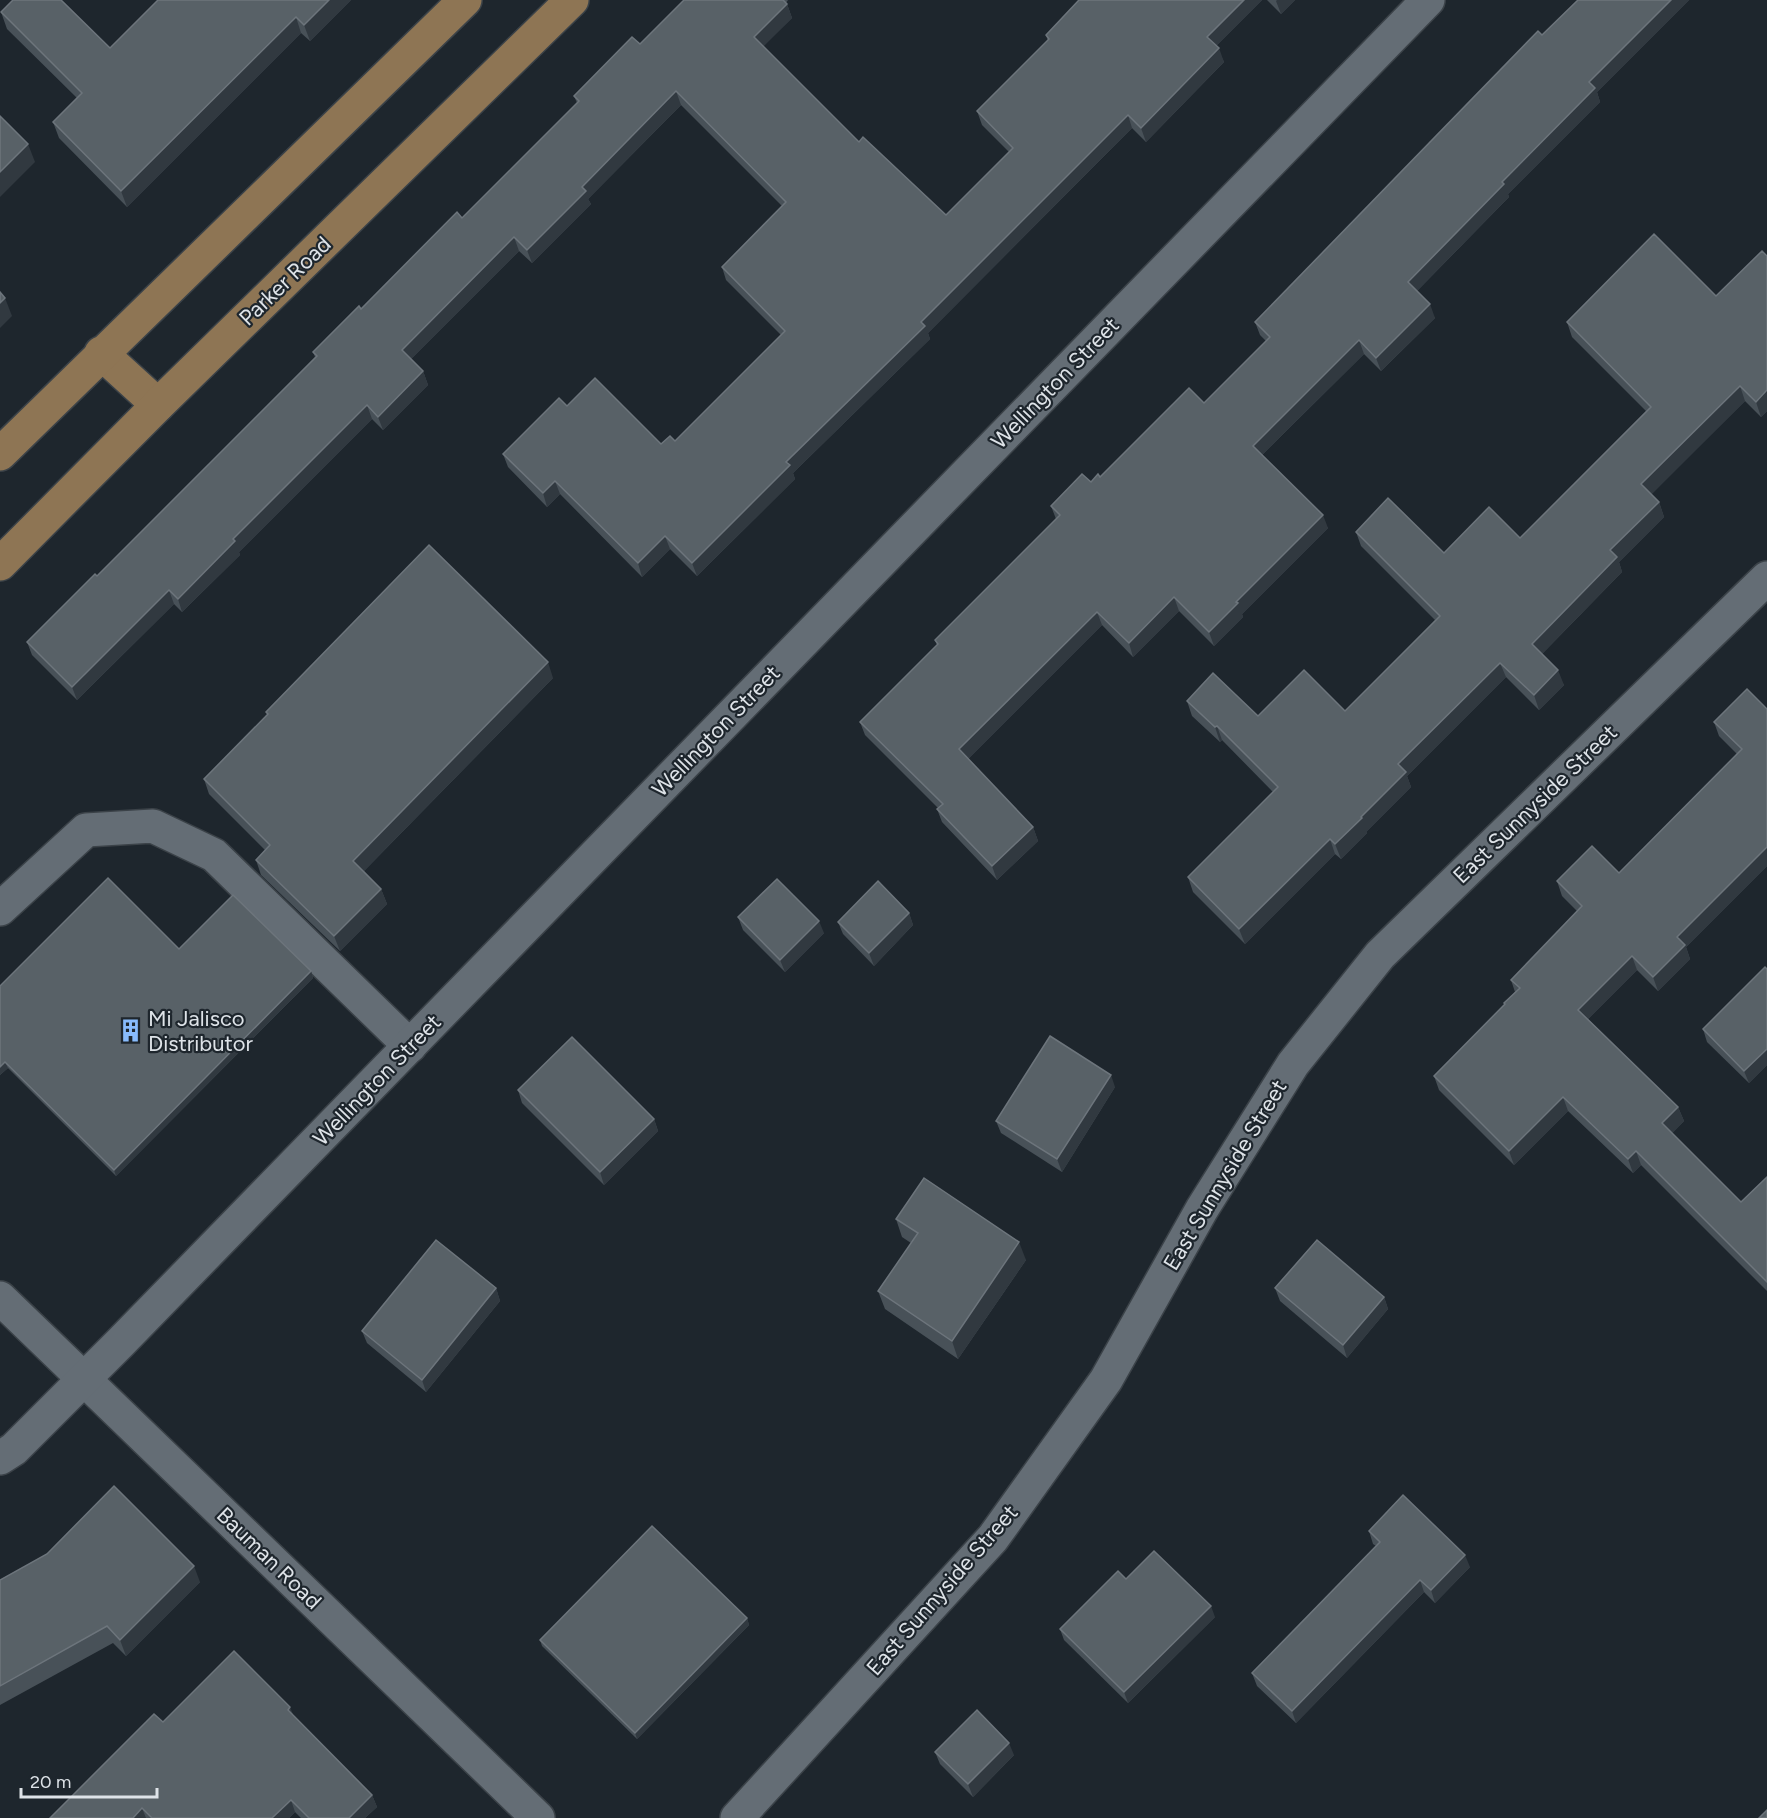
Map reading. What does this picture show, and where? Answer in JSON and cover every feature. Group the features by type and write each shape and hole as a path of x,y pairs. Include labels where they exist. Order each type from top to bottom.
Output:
{"main road":[{"path":"0,454 465,0"},
{"name":"Parker Road","path":"0,564 158,405 572,0"},
{"path":"101,353 158,405"}],"street":[{"name":"Wellington Street","path":"0,1458 14,1449 84,1379 1428,0"},
{"name":"East Sunnyside Street","path":"737,1818 993,1538 1106,1380 1202,1209 1293,1064 1380,955 1767,578"},
{"path":"0,909 86,830 153,826 214,855 410,1046"},
{"name":"Bauman Road","path":"0,1298 538,1818"}],"building":[{"path":"13,0 61,0 110,48 158,0 329,0 304,25 296,17 121,191 53,122 82,93 1,12"},
{"path":"684,0 783,0 787,4 754,37 859,142 863,137 946,215 1013,148 977,111 1049,39 1046,35 1079,0 1244,0 1207,37 1219,48 1141,128 1128,115 921,322 925,326 786,462 790,465 692,563 665,536 638,563 555,481 543,493 503,454 559,398 567,406 595,378 661,444 670,436 675,441 785,331 722,267 786,202 676,91 582,187 586,191 527,250 514,237 402,350 423,371 378,417 367,405 233,539 235,541 178,599 169,590 72,687 27,642 95,574 97,576 317,356 313,352 359,306 361,309 457,212 462,218 579,101 574,96 632,37 640,44"},
{"path":"1578,0 1671,0 1589,82 1595,88 1408,282 1430,304 1376,358 1359,340 1253,446 1323,515 1209,632 1174,597 1129,643 1097,612 959,749 1033,827 992,866 937,809 943,804 860,722 938,644 935,640 1060,515 1051,506 1082,474 1091,482 1098,474 1100,477 1189,388 1204,403 1270,337 1255,322 1538,31 1542,35"},
{"path":"0,116 28,144 0,172"},
{"path":"1654,234 1716,296 1762,251 1767,256 1767,390 1756,402 1740,386 1641,484 1659,502 1610,550 1617,557 1532,644 1558,670 1534,695 1500,663 1398,764 1406,772 1362,818 1335,844 1330,839 1239,929 1188,877 1278,787 1217,726 1215,727 1187,701 1213,673 1258,716 1304,670 1345,711 1440,616 1356,532 1388,498 1444,553 1489,507 1520,538 1651,407 1567,322"},
{"path":"0,292 5,298 0,303"},
{"path":"429,545 548,662 353,861 381,889 334,936 256,860 270,845 204,779"},
{"path":"1747,689 1767,709 1767,847 1677,937 1685,945 1653,977 1632,956 1578,1010 1678,1107 1662,1123 1741,1202 1767,1177 1767,1282 1636,1151 1628,1159 1563,1097 1509,1151 1434,1076 1520,988 1511,980 1582,906 1557,881 1592,846 1619,873 1742,749 1714,722"},
{"name":"Mi Jalisco Distributor","path":"108,878 179,949 233,895 311,971 114,1170 5,1062 0,1067 0,986"},
{"path":"777,879 819,921 780,960 738,917"},
{"path":"878,881 909,913 869,953 838,922"},
{"path":"1765,967 1767,969 1767,1049 1744,1071 1703,1029"},
{"path":"1050,1036 1111,1075 1057,1159 996,1121"},
{"path":"572,1037 654,1119 600,1172 518,1090"},
{"path":"924,1178 1019,1242 952,1341 878,1291 918,1233 896,1219"},
{"path":"436,1240 496,1288 422,1380 362,1331"},
{"path":"1317,1240 1384,1297 1343,1345 1275,1288"},
{"path":"114,1486 194,1566 120,1640 107,1626 0,1686 0,1580 47,1554"},
{"path":"1403,1495 1465,1555 1431,1590 1420,1580 1292,1711 1252,1673 1380,1542 1369,1531"},
{"path":"652,1526 747,1618 635,1733 540,1640"},
{"path":"1154,1551 1211,1606 1124,1692 1060,1629 1118,1571 1126,1579"},
{"path":"234,1651 290,1707 288,1710 372,1795 349,1818 309,1818 291,1800 272,1818 152,1818 142,1808 133,1818 50,1818 154,1714 163,1722"},
{"path":"977,1710 1009,1743 968,1784 935,1752"},
{"path":"1767,1810 1767,1818 1759,1818"}],"place":[{"name":"Mi Jalisco Distributor","path":"130,1031"}]}
